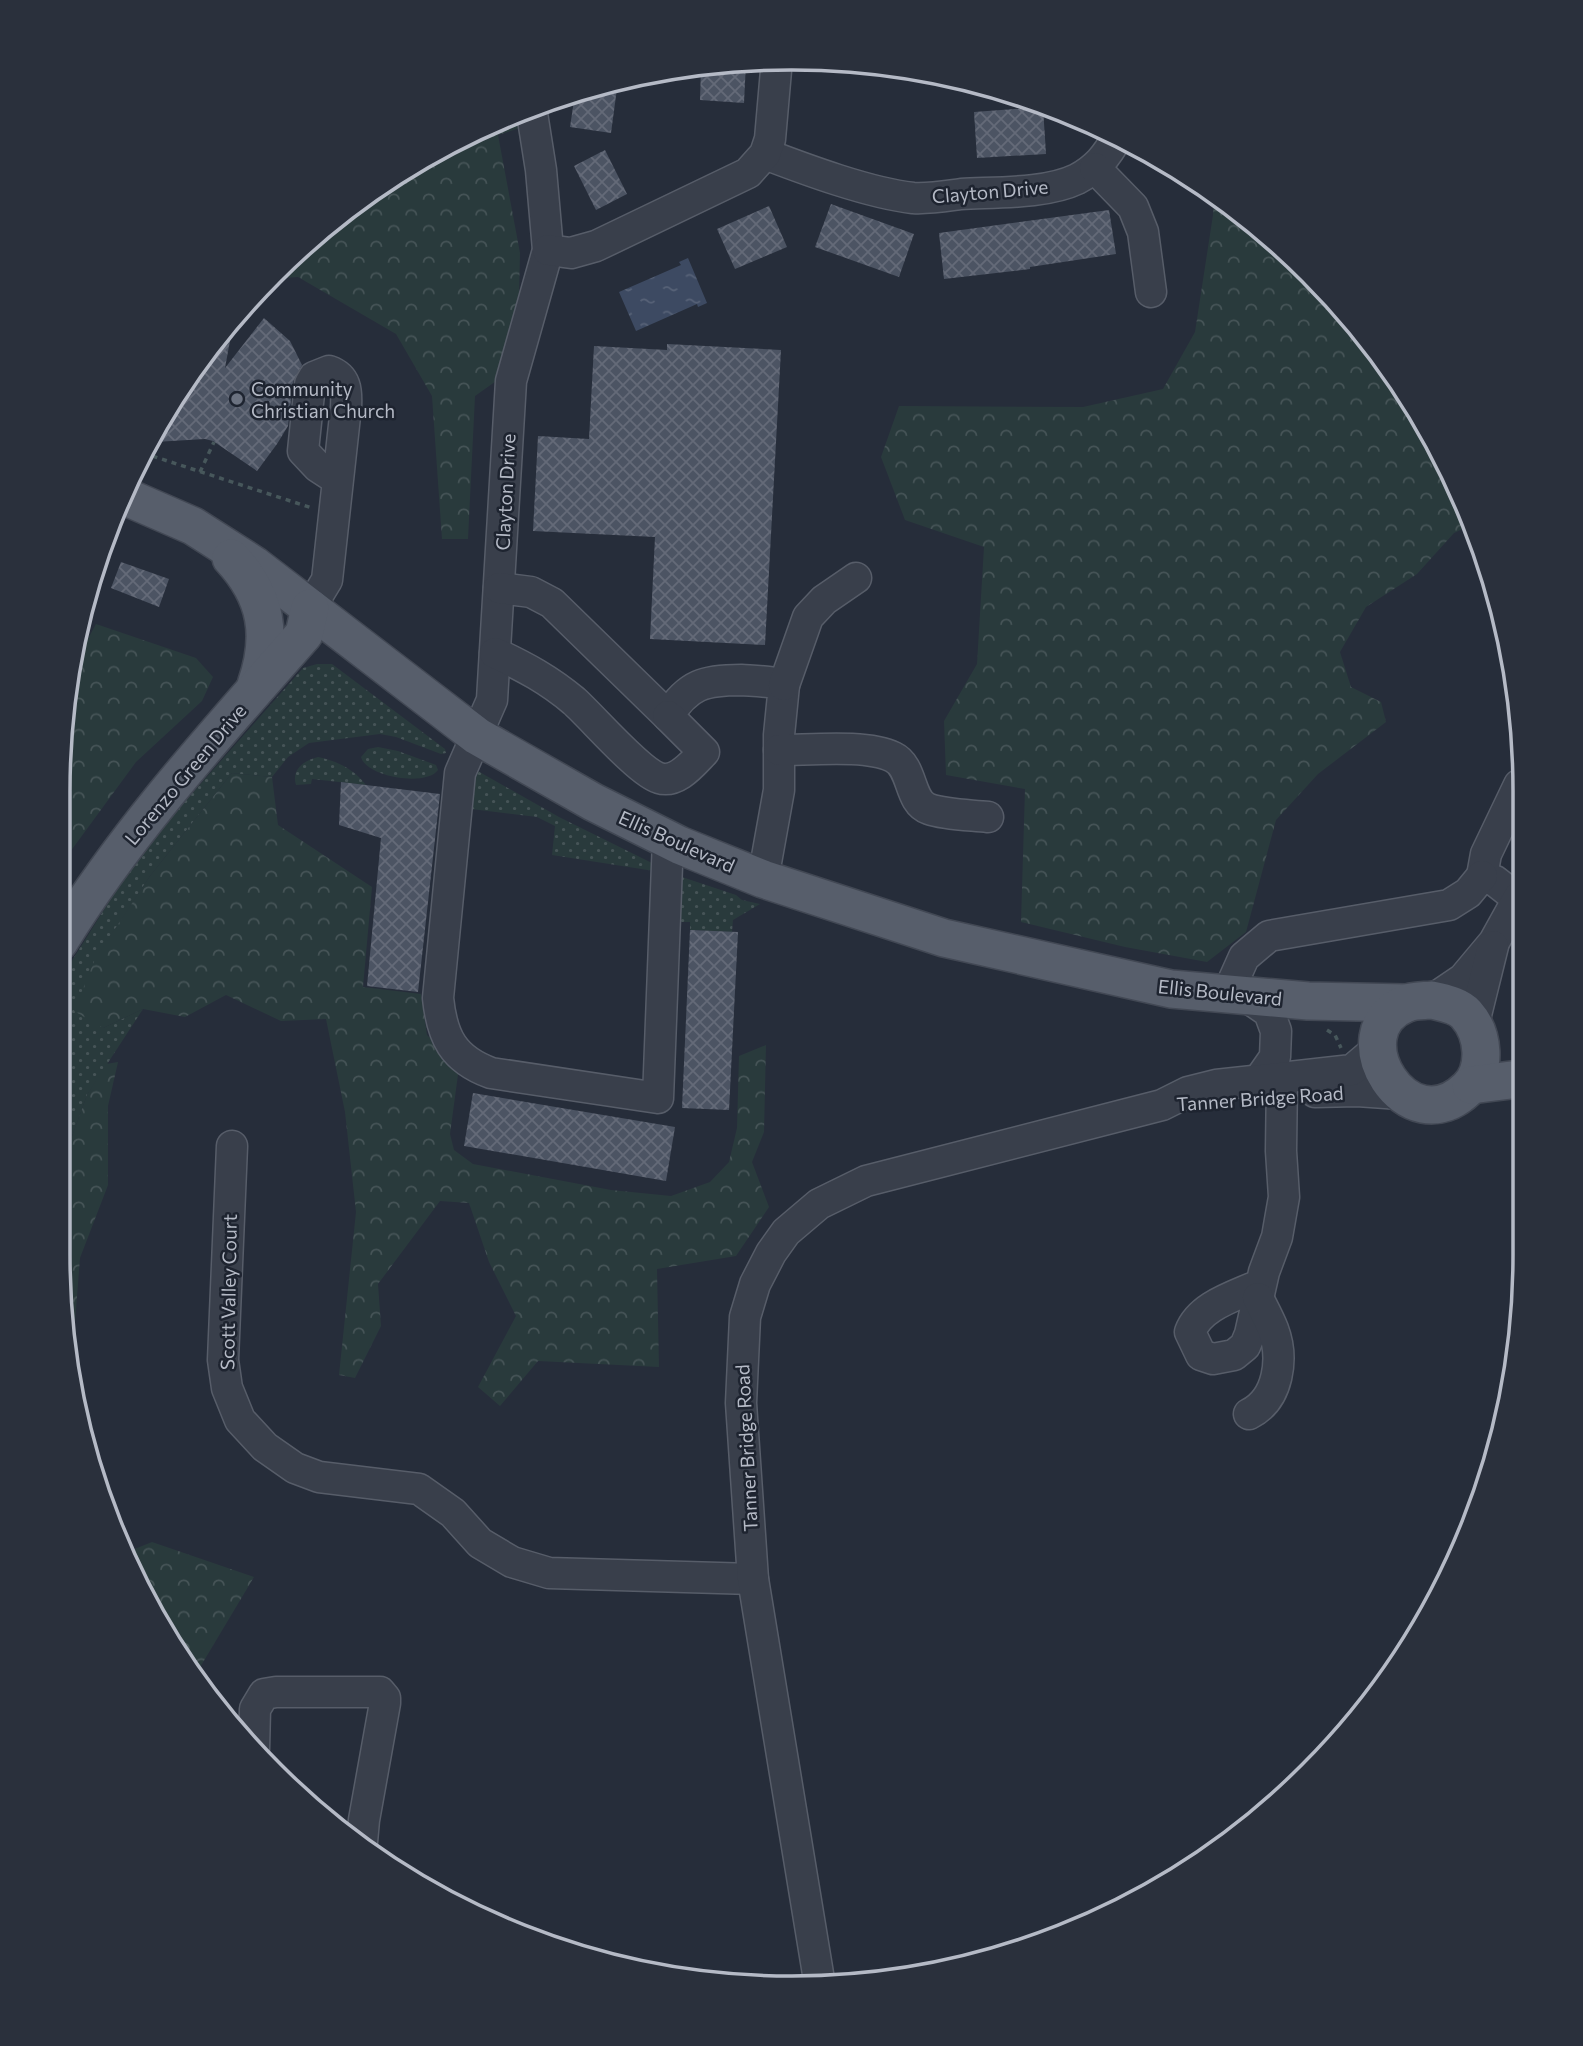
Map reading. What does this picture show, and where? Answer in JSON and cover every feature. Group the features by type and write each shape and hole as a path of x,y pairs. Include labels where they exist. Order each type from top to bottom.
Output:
{"main road":[{"name":"Ellis Boulevard","path":"132,499 193,526 254,565 477,736 593,802 668,839 763,878 944,938 1171,989 1308,1001 1419,1001"},
{"path":"193,526 233,561 254,591 264,617 267,640 261,671 256,686 239,708"},
{"name":"Lorenzo Green Drive","path":"70,924 130,838 304,634 310,608"},
{"name":"Ellis Boulevard","path":"1308,1001 1354,1025 1378,1048"},
{"path":"1419,1001 1452,1005 1466,1014 1476,1034 1481,1056 1479,1071 1471,1085 1460,1096 1438,1103 1413,1101 1400,1094 1379,1061 1378,1048 1382,1027 1391,1012 1419,1001"},
{"path":"1476,1034 1513,1057"},
{"path":"1471,1085 1513,1080"}],"street":[{"path":"548,250 570,253 596,246 748,173 765,153 772,124 775,71"},
{"name":"Clayton Drive","path":"533,118 541,170 548,250 511,381 492,700 460,773 438,998 440,1021 459,1056 474,1067 491,1073 658,1098 668,839"},
{"name":"Clayton Drive","path":"765,153 794,165 875,190 915,198 1047,187 1075,180 1095,168 1113,145"},
{"path":"1095,168 1133,207 1143,232 1150,292"},
{"path":"310,608 327,580 338,480"},
{"path":"763,878 779,790 784,685 808,617 824,600 856,578"},
{"path":"495,653 537,673 574,701 646,771 660,779 678,776 704,752 552,603 531,592 499,588"},
{"path":"668,716 678,700 694,687 714,680 768,681 784,685"},
{"path":"779,750 866,750 895,757 903,766 918,800 927,809 988,817"},
{"path":"1249,1414 1259,1409 1268,1399 1278,1367 1274,1331 1259,1291 1277,1237 1284,1196 1274,1084 1276,1031 1269,1012 1237,996 1244,957 1269,936 1449,905 1468,893 1482,876 1486,854 1513,798"},
{"path":"1482,876 1495,881 1513,894"},
{"path":"1419,1001 1462,979 1494,942 1513,907"},
{"path":"1476,1034 1494,942"},
{"name":"Tanner Bridge Road","path":"1274,1084 1352,1070 1378,1048"},
{"name":"Tanner Bridge Road","path":"818,1975 753,1579 741,1403 745,1317 755,1284 771,1253 786,1232 819,1204 866,1181 1162,1105 1188,1092 1216,1085 1274,1084 1400,1094"},
{"name":"Scott Valley Court","path":"232,1146 223,1360 227,1388 240,1420 265,1447 295,1468 318,1478 419,1489 453,1513 480,1543 512,1562 549,1573 753,1579"},
{"path":"254,1736 255,1709 264,1695 276,1692 380,1692 385,1703 363,1834"}],"path":[{"path":"200,471 214,442"},
{"path":"153,456 318,510 334,512"}],"green space":[{"path":"519,124 520,128 498,135 520,253 519,296 499,379 475,396 468,539 442,539 432,396 396,334 298,277 284,278 352,219 431,167 472,144"},
{"path":"1213,207 1267,249 1302,281 1364,352 1416,431 1439,472 1463,529 1454,533 1417,574 1366,607 1340,652 1351,687 1381,702 1386,722 1318,774 1276,820 1246,932 1207,962 1125,947 1021,922 1025,789 946,775 944,721 977,664 984,547 905,520 881,457 899,406 1083,407 1163,389 1195,332"},
{"path":"96,624 196,658 213,677 202,701 136,762 70,852 72,744 76,697 86,642"},
{"path":"332,664 445,749 446,753 441,754 396,737 380,734 309,743 288,757 272,777 232,773 150,876 95,960 103,1028 143,1009 87,1095 70,1142 70,964 117,889 165,824 303,668"},
{"path":"378,747 398,751 436,765 438,770 422,778 410,779 373,770 361,757 368,749"},
{"path":"318,757 345,766 366,785 312,779 311,784 296,785 295,775 300,766"},
{"path":"476,770 559,817 654,864 654,871 552,855 555,826 537,817 471,809"},
{"path":"232,773 272,777 278,825 372,887 363,987 421,994 427,1035 459,1067 450,1134 454,1150 473,1164 611,1190 671,1196 710,1182 729,1162 737,1128 739,1056 766,1045 764,1132 752,1162 769,1207 736,1256 657,1269 659,1367 538,1361 500,1406 478,1387 516,1316 489,1262 469,1203 440,1201 378,1284 381,1326 355,1378 339,1375 356,1212 345,1112 326,1019 281,1021 226,995 185,1017 143,1009 103,1028 74,1011 95,959 150,876"},
{"path":"682,877 736,895 742,900 760,904 733,920 732,932 690,930 690,922 680,922"},
{"path":"118,1062 108,1106 108,1185 80,1258 74,1330 70,1254 70,1142 87,1095 106,1064"},
{"path":"152,1542 254,1577 200,1667 167,1615 133,1550"}],"water":[{"path":"688,258 707,303 698,307 697,304 636,331 619,292 681,265 679,262"}],"building":[{"path":"746,72 744,103 700,100 701,76"},
{"path":"616,92 611,133 570,127 573,104"},
{"path":"1024,108 1044,116 1046,154 977,158 974,112"},
{"path":"605,150 627,194 596,210 574,166"},
{"path":"831,204 914,234 899,277 815,247"},
{"path":"769,206 787,247 735,269 717,229"},
{"path":"1109,210 1116,254 1030,269 944,279 939,233"},
{"name":"Community Christian Church","path":"264,318 290,341 302,365 293,382 288,426 257,471 213,441 161,442 192,391 230,338 225,368"},
{"path":"667,344 781,350 765,645 650,639 655,537 533,531 538,436 589,439 594,346 667,350"},
{"path":"121,562 169,579 159,607 111,588"},
{"path":"341,782 440,794 418,992 367,986 381,838 339,825"},
{"path":"690,930 738,932 729,1110 682,1108"},
{"path":"473,1093 675,1127 666,1181 464,1146"}],"place":[{"name":"Community Christian Church","path":"237,399"}]}
